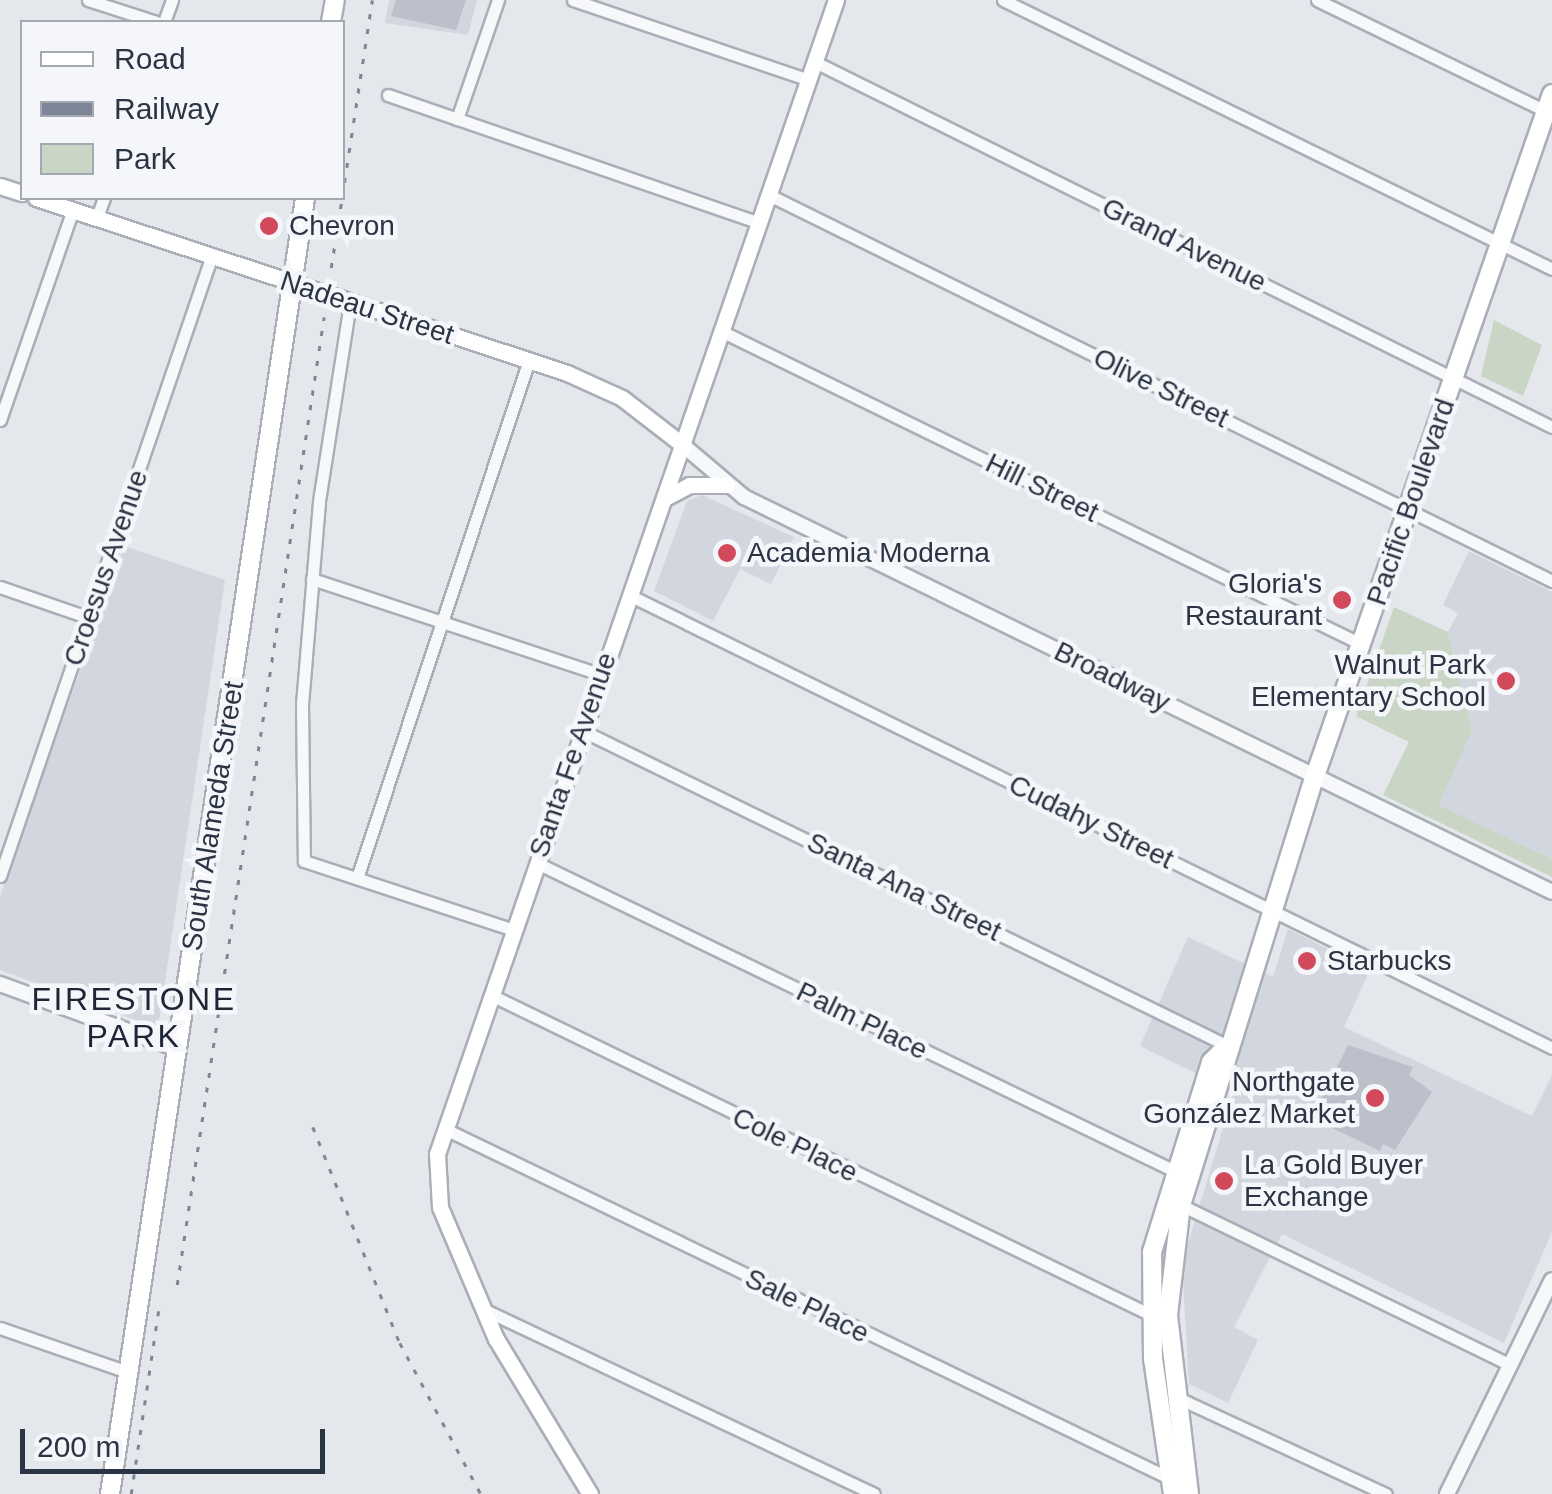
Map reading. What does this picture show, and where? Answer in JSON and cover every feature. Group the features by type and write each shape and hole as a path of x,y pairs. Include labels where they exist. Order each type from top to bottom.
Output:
{"main road":[{"name":"Santa Fe Avenue","path":"590,1494 485,1310 440,1207 436,1154 836,0"},
{"name":"Pacific Boulevard","path":"1173,1202 1211,1062 1225,1047 1314,776 1550,107"},
{"name":"Nadeau Street","path":"43,200 529,360 622,398 684,446"},
{"name":"South Alameda Street","path":"110,1494 305,200"},
{"path":"665,498 688,485 728,484"},
{"path":"1172,1486 1149,1314 1173,1202"},
{"path":"1173,1202 1167,1274 1176,1397 1189,1494"}],"street":[{"path":"88,0 153,20"},
{"path":"457,118 498,0"},
{"path":"573,0 808,80"},
{"path":"1003,0 1552,269"},
{"path":"1317,0 1550,107"},
{"name":"Grand Avenue","path":"816,62 1552,427"},
{"path":"388,95 760,224"},
{"name":"Olive Street","path":"769,195 1552,581"},
{"path":"97,218 103,200"},
{"path":"0,420 72,209"},
{"name":"Croesus Avenue","path":"0,876 211,258"},
{"path":"350,302 312,578 302,704 304,861 514,930"},
{"name":"Hill Street","path":"723,332 1361,644"},
{"path":"357,878 529,360"},
{"name":"Broadway","path":"684,446 728,484 1552,892"},
{"path":"312,578 600,674"},
{"path":"0,587 90,618"},
{"name":"Cudahy Street","path":"630,595 1552,1048"},
{"name":"Santa Ana Street","path":"582,730 1225,1047"},
{"name":"Palm Place","path":"536,863 1182,1174"},
{"path":"0,984 178,1049"},
{"name":"Cole Place","path":"491,995 1100,1295 1149,1314"},
{"name":"Sale Place","path":"445,1129 1172,1486"},
{"path":"1173,1202 1510,1366"},
{"path":"1447,1494 1552,1280"},
{"path":"485,1310 874,1494"},
{"path":"0,1328 128,1372"},
{"path":"1176,1397 1386,1494"}],"shaded area":[{"path":"389,0 477,0 468,35 385,23"},
{"name":"Academia Moderna","path":"702,495 794,537 771,584 740,569 713,621 654,591 687,501"},
{"path":"124,546 225,580 158,1028 0,970 0,897"},
{"name":"Walnut Park Elementary School","path":"1469,551 1552,592 1552,859 1437,805 1472,731 1448,632 1458,613 1443,605"},
{"path":"1288,929 1370,970 1344,1027 1532,1116 1552,1075 1552,1232 1504,1343 1282,1234 1234,1327 1258,1340 1228,1403 1189,1384 1182,1263 1234,1092 1140,1046 1188,937 1273,977"}],"green space":[{"path":"1494,320 1542,345 1523,396 1481,376"},
{"path":"1394,607 1448,632 1472,731 1438,805 1552,859 1552,877 1383,795 1409,742 1356,716"}],"building":[{"path":"396,0 466,0 456,30 391,16"},
{"name":"Northgate González Market","path":"1348,1045 1413,1067 1409,1075 1432,1092 1395,1150 1383,1144 1380,1151 1320,1122 1315,1111"}],"railway":[{"path":"345,177 372,0"},
{"path":"331,268 342,200"},
{"path":"177,1285 324,317"},
{"path":"313,1127 400,1343 481,1494"},
{"path":"131,1494 159,1307"}],"place":[{"name":"Chevron","path":"269,226"},
{"name":"Academia Moderna","path":"727,553"},
{"name":"Gloria's Restaurant","path":"1342,600"},
{"name":"Walnut Park Elementary School","path":"1506,681"},
{"name":"Starbucks","path":"1307,961"},
{"name":"Northgate González Market","path":"1375,1098"},
{"name":"La Gold Buyer Exchange","path":"1224,1181"}],"district":[{"name":"FIRESTONE PARK","path":"134,1018"}]}
